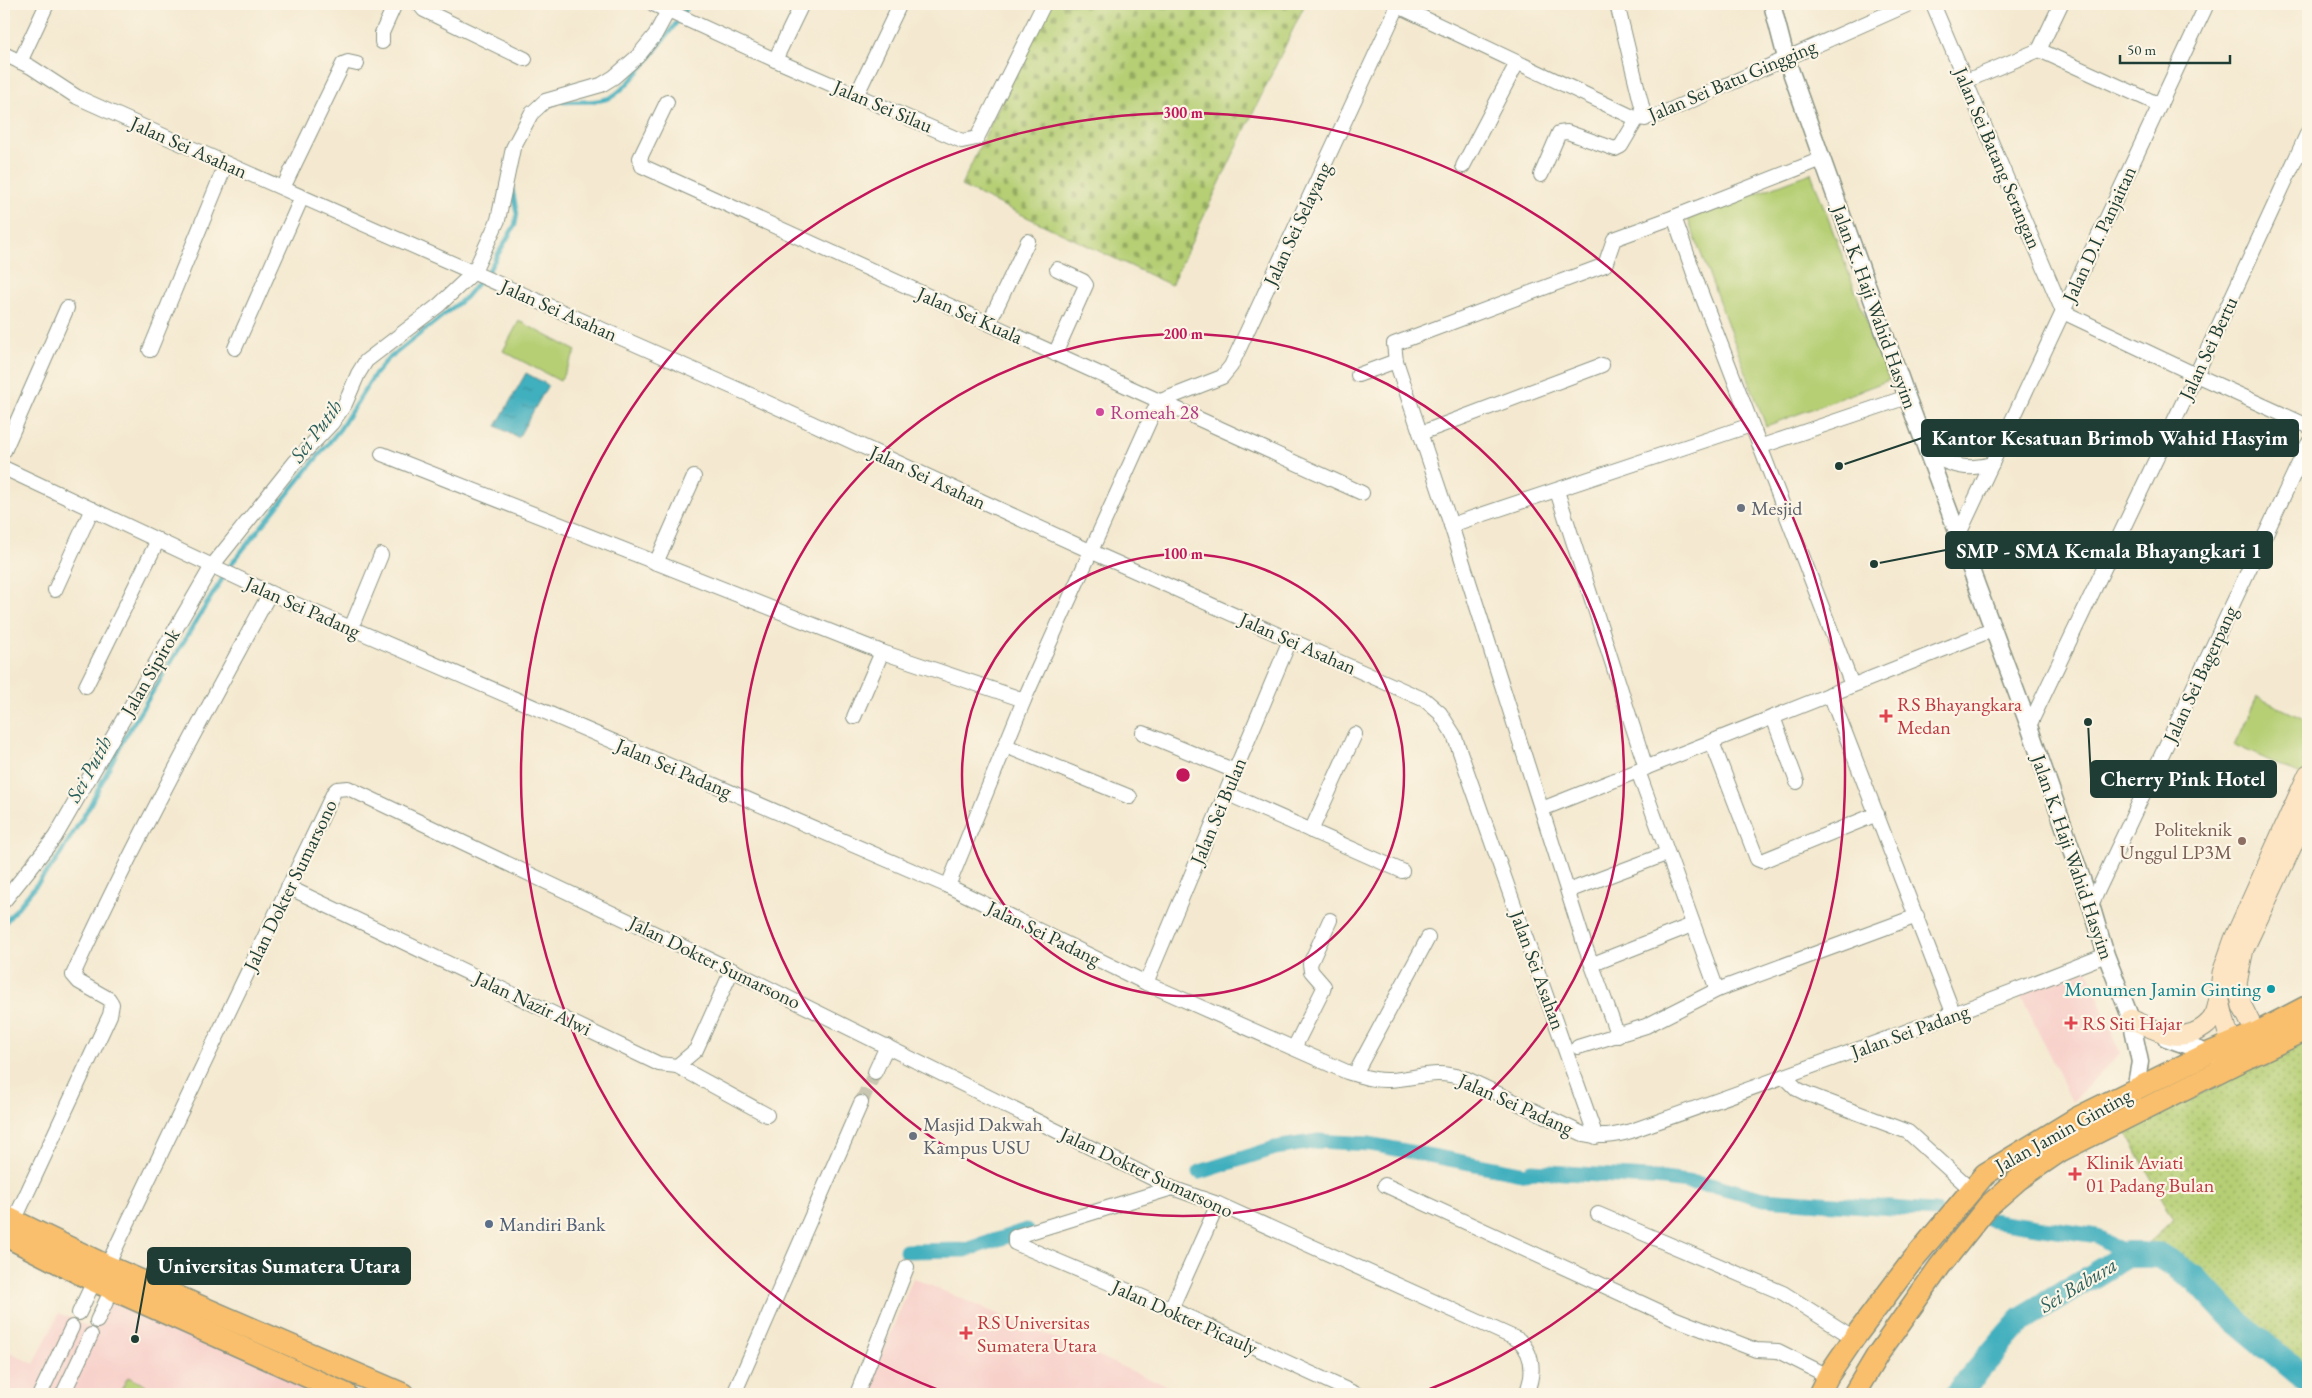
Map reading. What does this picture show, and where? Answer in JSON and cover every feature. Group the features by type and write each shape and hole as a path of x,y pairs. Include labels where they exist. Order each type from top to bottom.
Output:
{"main road":[{"path":"2131,1019 2176,1036 2194,1034 2213,1020 2222,974 2234,939 2308,774"},
{"path":"2260,1042 2242,1006 2237,983 2244,949 2308,812"},
{"path":"2219,997 2235,1057"},
{"path":"2260,1042 2308,1006"},
{"path":"2260,1042 2308,1029"},
{"name":"Jalan Jamin Ginting","path":"1854,1394 1878,1354 1940,1266 1982,1214 2019,1179 2060,1151 2260,1042"},
{"name":"Jalan Jamin Ginting","path":"1824,1385 1854,1338 1912,1261 1984,1174 2032,1143 2077,1118 2209,1053 2235,1057"},
{"path":"7,1224 104,1279 346,1394"},
{"path":"104,1279 403,1394"},
{"path":"1854,1338 1878,1354"}],"street":[{"path":"20,62 47,4"},
{"path":"382,42 382,33 395,4"},
{"path":"419,4 424,10 526,59"},
{"name":"Jalan Sei Silau","path":"652,4 672,9 690,21 775,60 962,141 971,141 977,138 1044,4"},
{"path":"775,60 802,4"},
{"path":"856,94 900,4"},
{"path":"1541,175 1559,133 1567,132 1615,149 1621,146 1641,119 1618,4"},
{"name":"Jalan K. Haji Wahid Hasyim","path":"1772,4 1786,58 1822,160 1907,397 1930,454 1992,630 2029,726 2092,905 2106,955 2131,1019 2140,1062 2135,1090"},
{"name":"Jalan Sei Batu Gingging","path":"1396,5 1517,63 1641,119 1909,4"},
{"name":"Jalan Sei Batang Serangan","path":"1933,4 2063,312"},
{"path":"1966,81 2039,50 2061,4"},
{"name":"Jalan D.I. Panjaitan","path":"1958,536 2207,4"},
{"name":"Jalan Sei Selayang","path":"1158,402 1222,377 1231,366 1396,5"},
{"path":"477,273 498,220 513,148 531,114 545,101 601,85 614,77 638,56 672,9"},
{"path":"2039,50 2160,105"},
{"name":"Jalan Sei Asahan","path":"4,54 77,97 746,393 1090,552 1426,700 1440,713 1454,735 1596,1137"},
{"path":"282,188 343,64 348,62 357,64"},
{"path":"1463,166 1517,63"},
{"name":"Jalan Sei Kuala","path":"667,102 640,158 642,166 1158,402 1362,493"},
{"name":"Jalan Sei Bertu","path":"2029,726 2196,375 2308,132"},
{"path":"1618,1036 1568,891 1393,347 1396,342 1605,265 1614,239 1822,160"},
{"path":"150,350 226,164"},
{"path":"235,348 302,197"},
{"path":"1674,217 1751,425 1762,446 1852,685"},
{"path":"990,324 1028,241"},
{"path":"1055,354 1086,285 1083,280 1057,269"},
{"name":"Jalan Sipirok","path":"4,901 55,837 215,567 294,462 332,423 345,404 366,361 477,273"},
{"path":"4,451 67,308"},
{"path":"2063,312 2308,426"},
{"path":"1358,374 1396,361"},
{"path":"1421,433 1602,365"},
{"path":"1762,446 1907,397"},
{"path":"948,886 1024,700 1158,402"},
{"path":"1451,525 1751,425"},
{"name":"Jalan Sei Bagerpang","path":"2092,905 2308,444"},
{"path":"382,454 882,652 1024,700"},
{"path":"1930,454 1943,462 1964,468 1980,468 1992,464"},
{"name":"Jalan Sei Padang","path":"4,468 270,593 948,886 1146,983 1355,1074 1371,1079 1390,1080 1434,1072 1452,1074 1467,1079 1583,1134 1596,1137 1614,1136 1631,1132 1954,1015 2106,955"},
{"path":"656,563 694,477"},
{"path":"1557,491 1666,854 1717,990"},
{"path":"55,590 92,509"},
{"path":"86,686 158,540"},
{"path":"351,628 381,555"},
{"path":"7,1224 107,1022 111,1010 112,1004 109,999 78,982 74,976 112,894 179,763 270,593"},
{"path":"1542,809 1992,630"},
{"name":"Jalan Sei Bulan","path":"1146,983 1290,640"},
{"path":"854,717 882,652"},
{"path":"1830,694 1954,1015"},
{"path":"1773,717 1797,782"},
{"path":"1143,733 1235,771"},
{"path":"1312,831 1355,734"},
{"path":"1712,742 1757,859 1762,861 1877,814"},
{"path":"1006,746 1130,797"},
{"name":"Jalan Dokter Sumarsono","path":"104,1279 334,792 337,789 348,788 732,970 1172,1188 1218,1204 1519,1340 1526,1347 1532,1365 1533,1377 1526,1394"},
{"path":"1226,793 1402,871"},
{"path":"1568,891 1666,854"},
{"name":"Jalan Nazir Alwi","path":"288,887 659,1064 677,1066 767,1115"},
{"path":"1578,1047 1646,1026 1717,990 1917,916"},
{"path":"1294,1048 1323,990 1324,986 1311,971 1310,964 1330,920"},
{"path":"1593,964 1692,925"},
{"path":"1355,1074 1428,938"},
{"path":"677,1066 696,1050 732,970"},
{"path":"2131,1019 2168,1038 2209,1053"},
{"path":"875,1072 887,1046"},
{"path":"1785,1077 1805,1093 1908,1132 1972,1190"},
{"path":"734,1394 861,1102"},
{"path":"1385,1185 1676,1319 1756,1350 1778,1351 1824,1385"},
{"name":"Jalan Dokter Picauly","path":"1172,1188 1017,1236 1014,1240 1017,1245 1171,1309 1356,1394"},
{"path":"1171,1309 1218,1204"},
{"path":"1598,1214 1782,1293 1854,1338"},
{"path":"857,1394 907,1267"},
{"path":"79,1313 104,1279"},
{"path":"97,1321 104,1279"},
{"path":"40,1394 72,1327"},
{"path":"63,1394 91,1335"}],"shaded area":[{"name":"RS Siti Hajar","path":"2088,970 2120,1053 2072,1102 2019,992"},
{"name":"RS Universitas Sumatera Utara","path":"913,1278 1170,1387 1187,1394 866,1394"},
{"path":"112,1289 350,1394 4,1394 4,1349 34,1364 59,1313 93,1329"}],"green space":[{"path":"1048,4 1305,4 1171,285 961,186"},
{"path":"1811,173 1889,380 1766,426 1688,219"},
{"path":"519,321 576,351 560,381 503,351"},
{"path":"2257,697 2308,721 2308,764 2303,776 2235,745"},
{"path":"2308,1039 2308,1381 2158,1255 2143,1248 2174,1220 2126,1132"},
{"path":"128,1377 151,1388 148,1394 119,1394"}],"water":[{"path":"526,373 548,385 518,438 496,426"}],"waterway":[{"name":"Sei Putih","path":"685,11 689,4"},
{"name":"Sei Putih","path":"563,102 595,101 613,96 638,72 677,22"},
{"name":"Sei Putih","path":"4,924 56,861 89,807 123,740 232,563 340,429 375,374 387,360 465,298 489,270 515,225 517,214 511,183"},
{"path":"1200,1172 1275,1148 1318,1141 1370,1144 1526,1174 1532,1171 1664,1179 1717,1186 1764,1199 1934,1211"},
{"path":"1990,1220 2097,1236 2127,1255"},
{"path":"906,1251 966,1250 1026,1230"},
{"name":"Sei Babura","path":"1957,1394 2022,1319 2127,1255 2158,1255 2195,1278 2231,1317 2308,1381"}],"tunnel":[{"path":"861,1103 875,1072"}],"place":[{"name":"Romeah 28","path":"1100,412"},
{"name":"Kantor Kesatuan Brimob Wahid Hasyim","path":"1839,466"},
{"name":"Mesjid","path":"1741,508"},
{"name":"SMP - SMA Kemala Bhayangkari 1","path":"1874,564"},
{"name":"RS Bhayangkara Medan","path":"1886,716"},
{"name":"Cherry Pink Hotel","path":"2088,722"},
{"name":"Politeknik Unggul LP3M","path":"2242,841"},
{"name":"Monumen Jamin Ginting","path":"2271,989"},
{"name":"RS Siti Hajar","path":"2071,1023"},
{"name":"Masjid Dakwah Kampus USU","path":"913,1136"},
{"name":"Klinik Aviati 01 Padang Bulan","path":"2075,1174"},
{"name":"Mandiri Bank","path":"489,1224"},
{"name":"RS Universitas Sumatera Utara","path":"966,1333"},
{"name":"Universitas Sumatera Utara","path":"135,1339"}]}
